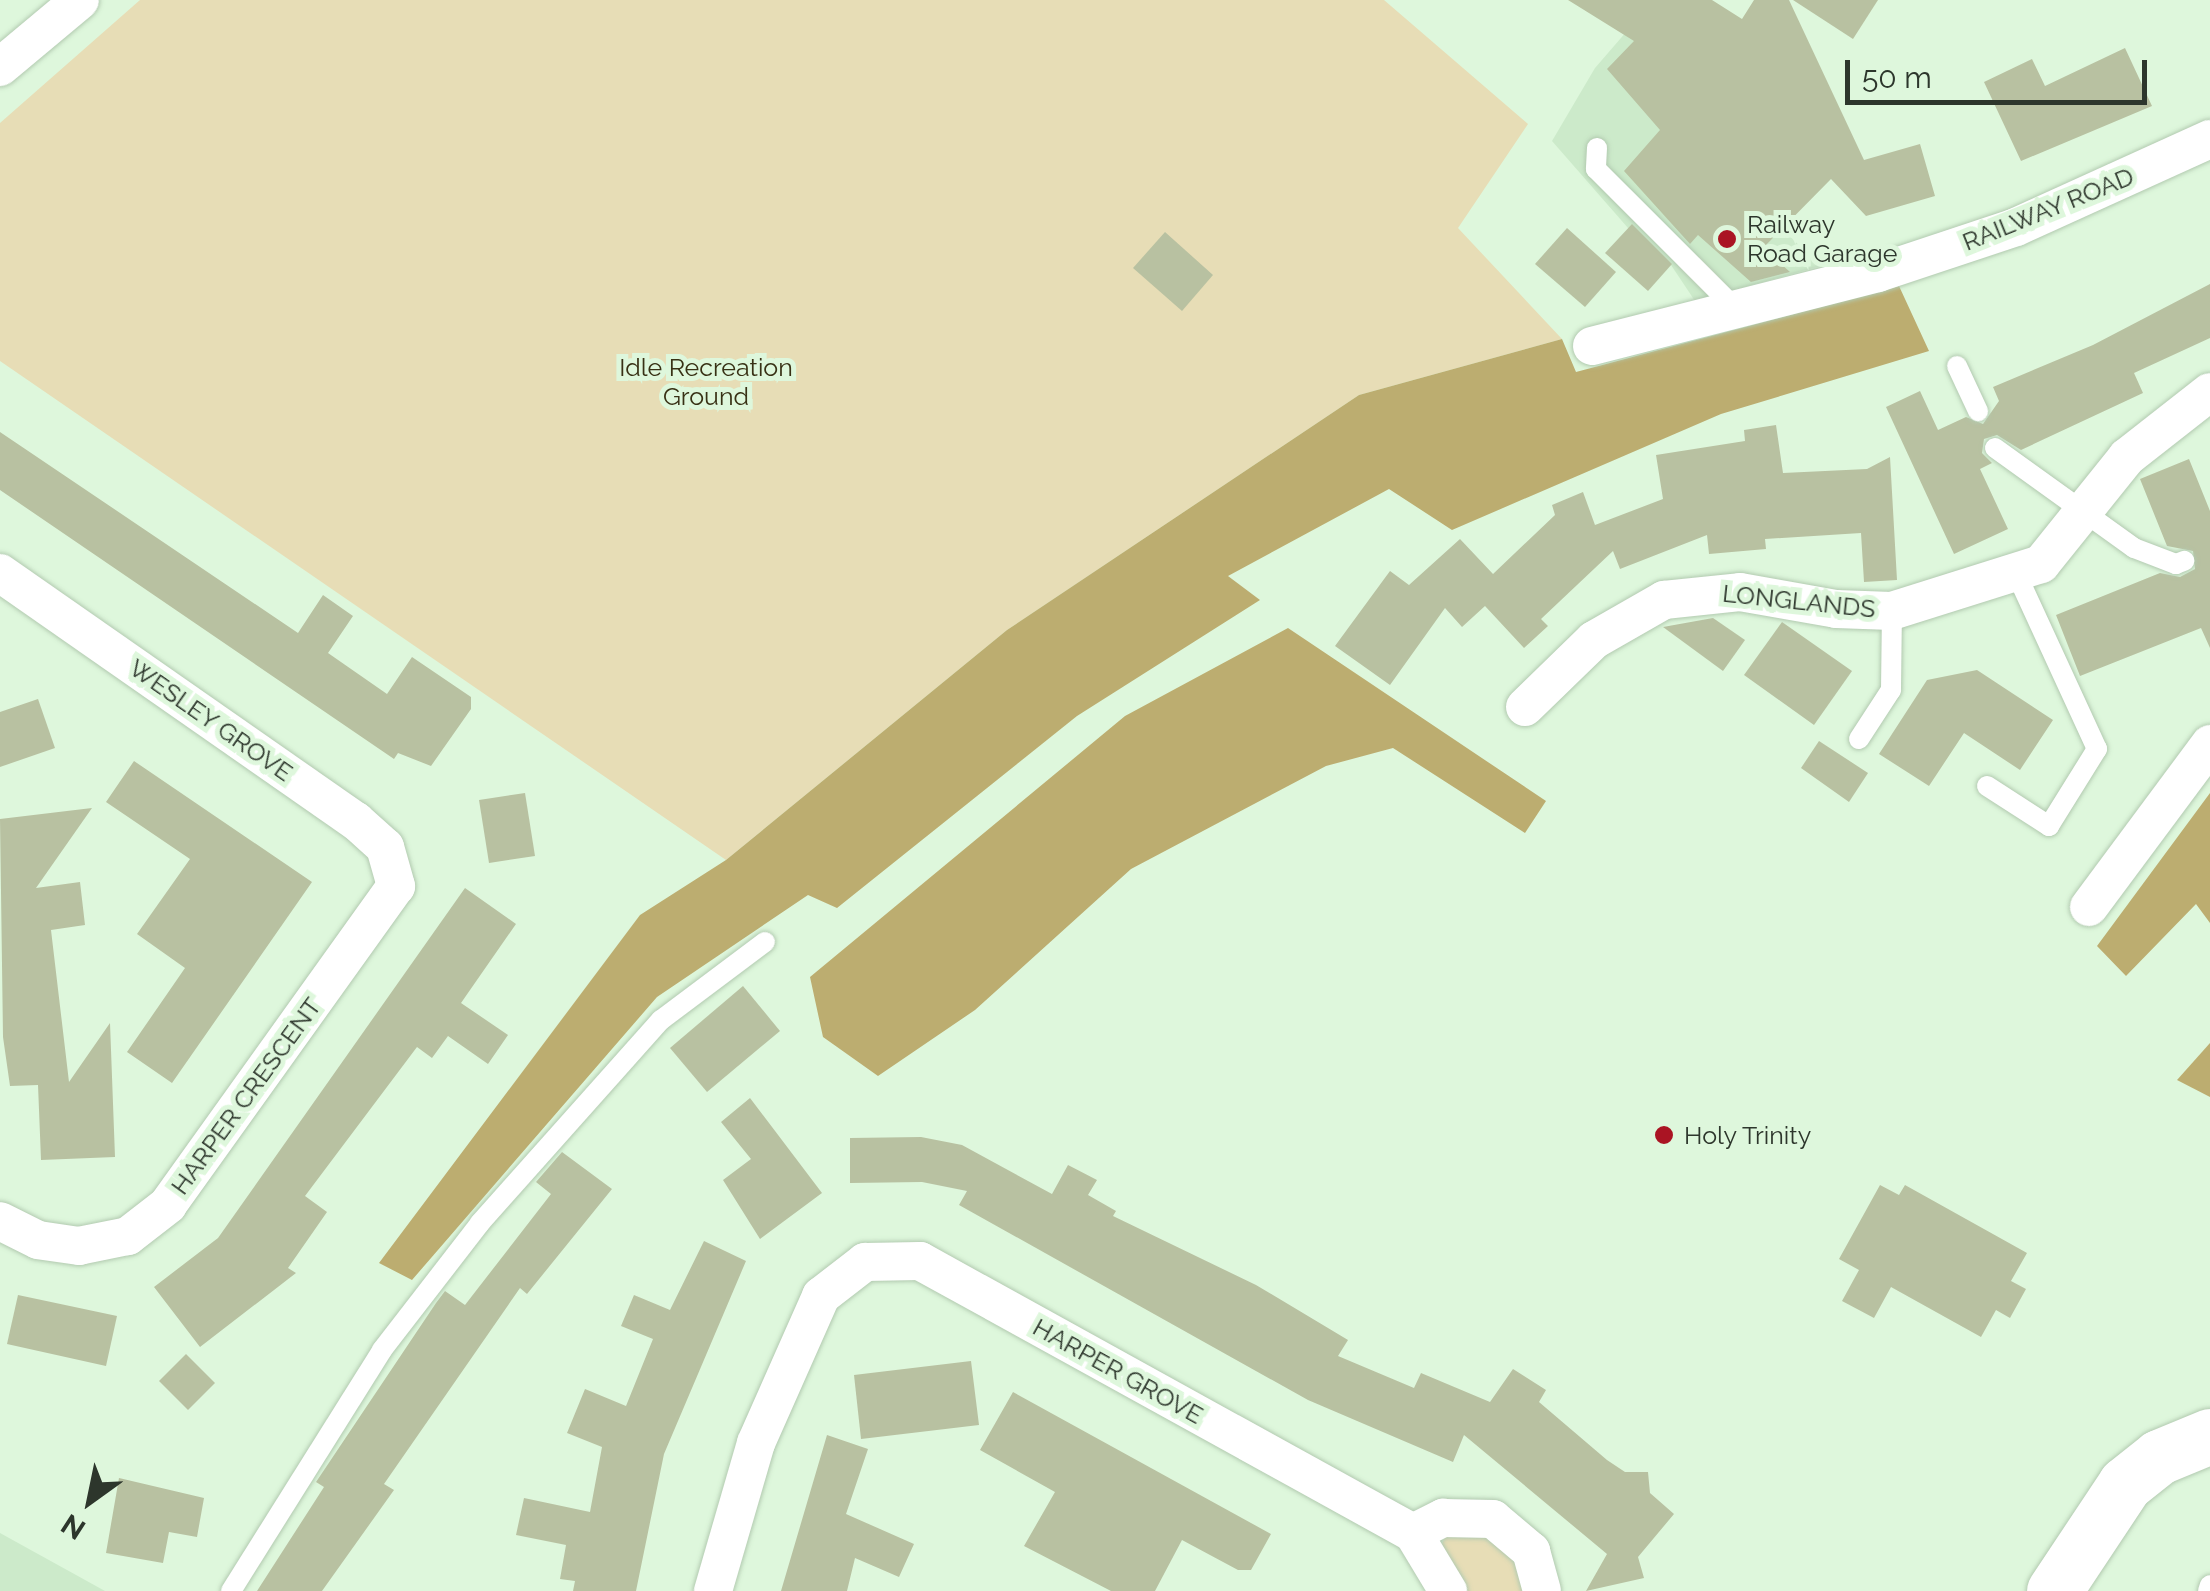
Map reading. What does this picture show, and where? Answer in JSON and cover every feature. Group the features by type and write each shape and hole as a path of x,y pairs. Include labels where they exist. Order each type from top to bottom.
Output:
{"street":[{"path":"0,67 80,0"},
{"name":"RAILWAY ROAD","path":"1592,346 1878,273 2016,227 2210,140"},
{"name":"LONGLANDS","path":"1526,707 1594,640 1664,600 1740,592 1836,609 1892,611 2041,564 2127,457 2210,392"},
{"name":"WESLEY GROVE","path":"0,573 356,821 385,848 396,886"},
{"path":"2089,907 2210,744"},
{"name":"HARPER CRESCENT","path":"0,1221 38,1240 79,1246 128,1236 168,1205 396,886"},
{"name":"HARPER GROVE","path":"713,1591 756,1443 822,1296 865,1262 920,1261 1413,1533"},
{"path":"2054,1591 2125,1484 2160,1457 2210,1436"},
{"path":"1448,1591 1413,1533 1443,1518 1492,1519 1532,1551 1542,1591"}],"lane":[{"path":"1598,148 1596,169 1734,307"},
{"path":"1958,366 1978,411"},
{"path":"1995,448 2134,548 2176,564 2184,561"},
{"path":"1987,786 2049,826 2097,749 2016,573"},
{"path":"1859,740 1891,690 1892,611"},
{"path":"230,1591 382,1350 515,1181 661,1020 765,942"}],"shaded area":[{"path":"1640,16 1734,181 1820,266 1695,301 1671,265 1628,228 1552,141 1595,68"},
{"path":"1899,286 1929,351 1721,414 1452,530 1389,489 1228,576 1260,600 1077,716 837,908 808,895 657,997 412,1280 379,1263 640,915 726,860 1007,630 1359,395 1562,339 1576,372"},
{"path":"1288,628 1546,801 1525,833 1393,748 1326,766 1131,869 975,1010 878,1076 823,1037 810,977 1125,716"},
{"path":"2210,793 2210,923 2196,904 2126,976 2097,946"},
{"path":"2210,1043 2210,1097 2177,1080"},
{"path":"0,1533 105,1591 0,1591"}],"green space":[{"name":"Idle Recreation Ground","path":"140,0 1384,0 1528,124 1458,228 1562,339 1359,395 1007,630 726,860 0,361 0,123"},
{"path":"1474,1529 1511,1545 1529,1591 1465,1591 1442,1544 1446,1535"}],"building":[{"path":"1568,0 1712,0 1742,19 1754,0 1789,0 1864,160 1920,144 1935,196 1866,216 1831,179 1763,248 1790,272 1751,282 1698,235 1690,244 1624,171 1660,130 1607,69 1634,41"},
{"path":"1793,0 1878,0 1853,39"},
{"path":"2125,48 2152,106 2021,161 1984,82 2032,59 2045,86"},
{"path":"1632,224 1672,264 1648,291 1605,253"},
{"path":"1567,228 1616,272 1585,307 1535,264"},
{"path":"1165,232 1213,275 1182,311 1133,268"},
{"path":"2210,284 2210,338 2134,373 2143,393 2021,450 1997,435 1984,439 1982,453 1992,463 1980,469 2008,529 1954,554 1886,407 1920,391 1938,430 1966,417 1983,424 1999,401 1993,387 2093,345"},
{"path":"1776,425 1783,473 1867,469 1890,457 1897,580 1864,582 1861,533 1765,539 1766,549 1709,554 1707,535 1620,569 1613,551 1541,619 1548,626 1524,648 1485,606 1462,627 1445,608 1390,685 1335,646 1390,571 1409,585 1460,539 1493,574 1555,515 1552,505 1583,492 1595,525 1663,499 1656,455 1745,441 1744,430"},
{"path":"0,432 298,633 323,595 353,616 328,653 387,694 412,657 471,697 471,709 431,766 398,753 394,759 0,490"},
{"path":"2189,459 2210,511 2210,648 2201,628 2080,676 2056,615 2160,573 2180,577 2195,569 2193,551 2167,546 2140,479"},
{"path":"1713,618 1745,640 1723,671 1663,627"},
{"path":"1782,622 1852,671 1814,725 1744,675"},
{"path":"1977,670 2053,720 2020,770 1964,733 1929,786 1879,754 1927,680"},
{"path":"38,699 55,748 0,767 0,712"},
{"path":"1819,741 1868,773 1849,802 1801,768"},
{"path":"134,761 312,882 172,1083 127,1052 185,968 137,934 190,859 106,802"},
{"path":"525,793 535,856 489,863 479,800"},
{"path":"92,808 36,888 80,882 85,925 51,930 69,1082 110,1023 115,1157 41,1160 38,1085 10,1086 3,1037 0,819"},
{"path":"465,888 516,924 461,1003 508,1035 488,1064 448,1036 432,1058 417,1047 305,1196 327,1212 288,1268 296,1273 200,1347 154,1287 218,1238"},
{"path":"743,986 780,1031 707,1092 670,1048"},
{"path":"750,1098 822,1193 760,1239 723,1180 751,1159 721,1122"},
{"path":"921,1137 962,1145 1052,1194 1068,1165 1097,1180 1088,1195 1116,1211 1113,1216 1256,1285 1348,1340 1338,1356 1414,1388 1421,1373 1490,1402 1513,1369 1546,1390 1539,1402 1607,1460 1625,1472 1648,1472 1650,1493 1674,1514 1638,1557 1644,1578 1586,1591 1607,1554 1464,1435 1453,1462 1308,1400 959,1205 967,1191 922,1182 850,1183 850,1138"},
{"path":"562,1152 612,1189 527,1294 520,1288 384,1484 394,1490 322,1591 257,1591 324,1487 316,1482 436,1303 445,1291 465,1305 551,1194 536,1182"},
{"path":"1880,1185 1899,1195 1905,1185 2027,1253 2011,1281 2026,1289 2010,1318 1996,1310 1981,1337 1891,1287 1874,1318 1842,1301 1859,1270 1839,1259"},
{"path":"704,1241 746,1261 664,1454 636,1591 573,1591 575,1581 560,1579 566,1545 516,1535 524,1498 590,1512 602,1447 567,1433 585,1389 626,1406 653,1339 621,1326 634,1295 670,1310"},
{"path":"18,1295 117,1316 106,1366 7,1344"},
{"path":"186,1354 215,1383 188,1410 159,1381"},
{"path":"971,1361 979,1425 861,1439 854,1375"},
{"path":"1013,1392 1271,1534 1251,1570 1238,1570 1182,1540 1155,1591 1111,1591 1024,1546 1055,1492 980,1450"},
{"path":"827,1435 868,1449 846,1514 914,1544 899,1577 855,1558 847,1591 781,1591"},
{"path":"119,1478 204,1498 197,1537 169,1532 163,1563 106,1553"}],"place":[{"name":"Railway Road Garage","path":"1727,239"},
{"name":"Holy Trinity","path":"1664,1135"}]}
